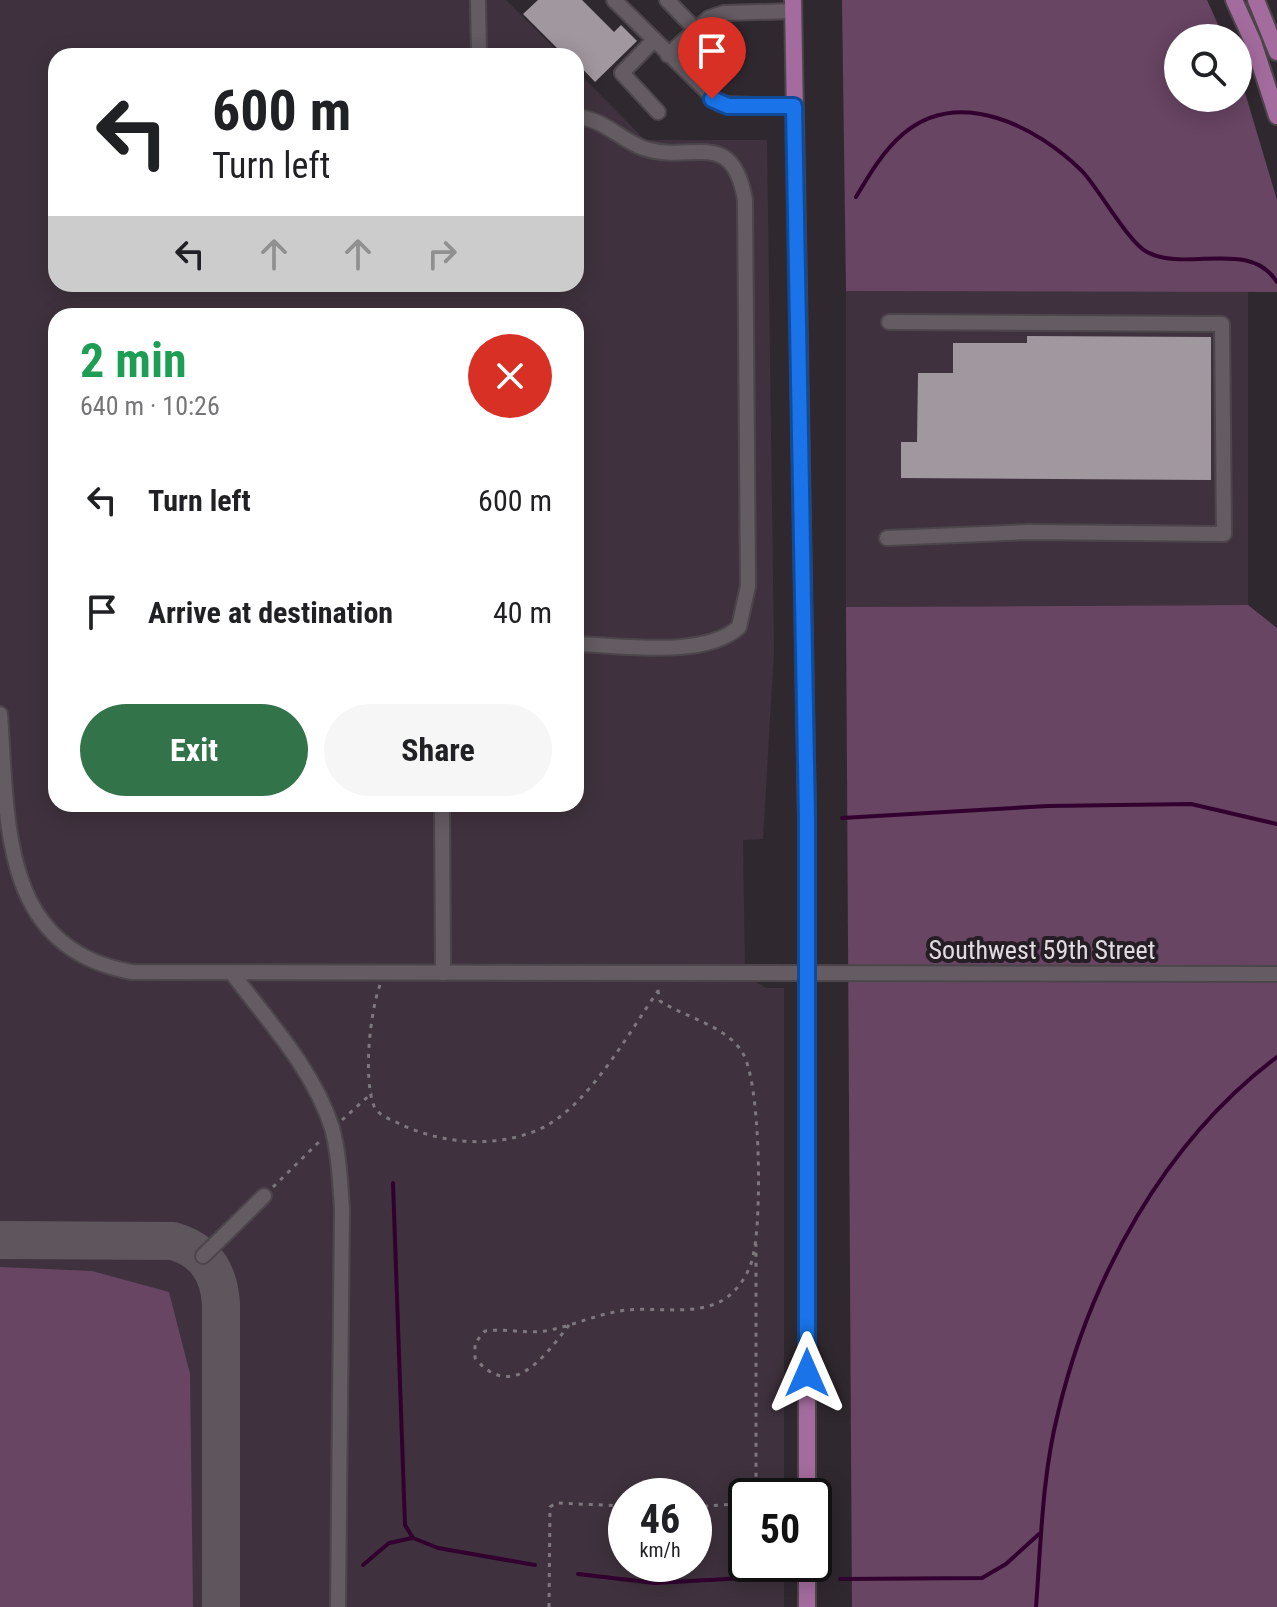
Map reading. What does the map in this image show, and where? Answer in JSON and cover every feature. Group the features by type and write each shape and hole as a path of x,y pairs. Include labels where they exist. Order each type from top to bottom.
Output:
{"main road":[{"path":"1234,0 1253,42 1277,116"},
{"path":"1256,0 1277,52"},
{"path":"793,5 807,973 807,1478"},
{"path":"807,1582 807,1607"}],"street":[{"path":"478,0 479,48"},
{"path":"614,0 720,104 794,106"},
{"path":"667,0 696,30"},
{"path":"668,55 709,18 724,13 793,5"},
{"path":"654,40 622,73 658,112"},
{"path":"584,118 604,123 644,148 712,151 733,166 742,180 745,200 748,586 739,627 718,642 674,646 584,644"},
{"path":"887,538 1028,532 1224,534 1222,324 889,322"},
{"name":"Southwest 59th Street","path":"0,714 10,857 18,885 47,932 65,947 103,968 132,972 232,973 1277,974"},
{"path":"442,812 443,973"},
{"path":"232,973 310,1079 332,1129 342,1208 338,1607"},
{"path":"203,1256 264,1196"}],"path":[{"path":"392,973 381,985 372,1007 372,1093 375,1107 383,1116 446,1141 489,1140 539,1129 580,1098 658,991"},
{"path":"658,973 660,1001 728,1037 749,1064 755,1097 756,1478"},
{"path":"264,1196 372,1093"},
{"path":"569,1325 541,1360 526,1373 503,1376 486,1372 475,1358 475,1343 485,1331 504,1328 536,1332 613,1312 692,1308 726,1299 747,1274 756,1229"},
{"path":"549,1607 550,1507 556,1503 608,1505"}],"shaded area":[{"path":"0,0 506,0 554,48 48,48 48,292 584,292 584,78 645,140 767,140 774,652 763,839 743,840 745,976 766,988 784,988 784,1478 728,1478 728,1582 784,1582 784,1607 0,1607"},
{"path":"842,0 1207,0 1218,24 1164,24 1164,112 1251,112 1277,200 1277,292 846,291"},
{"path":"846,291 1248,292 1248,605 846,607"},
{"path":"1248,605 1277,628 1277,1607 852,1607 846,607"},
{"path":"0,1267 92,1271 169,1292 190,1374 193,1607 0,1607"}],"building":[{"path":"538,0 582,0 614,32 621,25 637,41 595,82 584,70 584,48 557,48 523,14"},
{"path":"1027,336 1211,337 1211,480 901,478 901,442 917,442 918,373 953,373 953,343 1027,343"}],"waterway":[{"path":"856,197 871,172 903,134 925,120 949,113 973,113 1021,127 1064,155 1089,179 1132,238 1147,252 1163,258 1250,262 1265,269 1277,282"},
{"path":"842,818 1048,806 1191,804 1277,824"},
{"path":"1036,1607 1043,1510 1053,1437 1072,1362 1090,1312 1137,1216 1166,1171 1236,1091 1277,1057"},
{"path":"393,1183 405,1525 413,1538 438,1548 535,1565"},
{"path":"840,1579 982,1578 1006,1564 1039,1534"},
{"path":"363,1565 389,1543 412,1538"},
{"path":"578,1574 655,1583 728,1579"}],"taxiway":[{"path":"0,1240 173,1241 201,1256 213,1272 221,1304 221,1607"}],"route":[{"path":"712,99 728,106 794,106 807,818 807,1373"}]}
